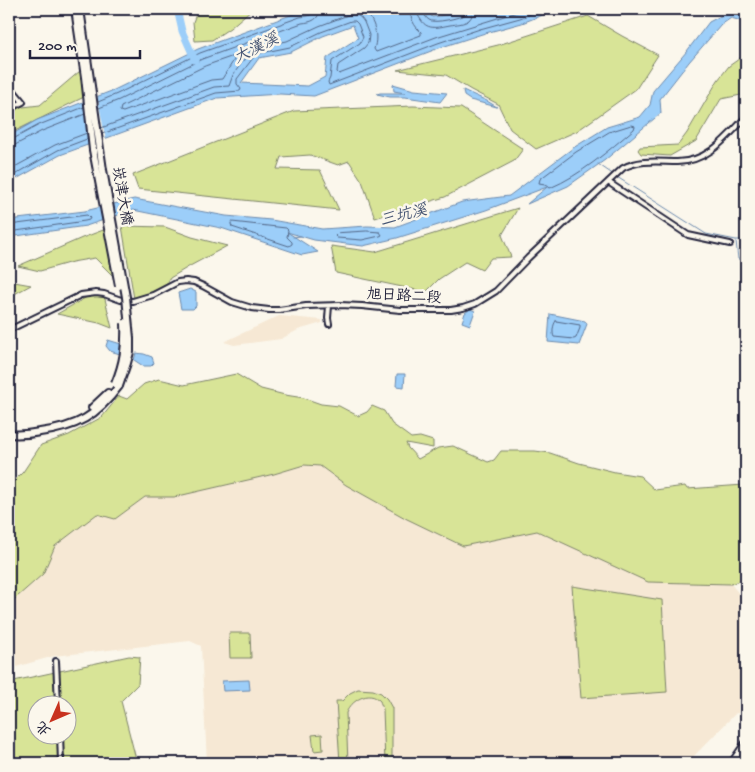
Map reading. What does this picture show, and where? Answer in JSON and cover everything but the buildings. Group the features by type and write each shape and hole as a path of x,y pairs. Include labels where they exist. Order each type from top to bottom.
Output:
{"main road":[{"name":"崁津大橋","path":"75,9 93,150 104,200 124,318 126,342 117,385"},
{"name":"崁津大橋","path":"80,9 103,170 126,297 130,352 117,385"},
{"path":"9,433 32,433 67,427 88,417 103,405 117,385"},
{"path":"732,763 746,743"}],"street":[{"path":"9,90 14,91 23,102 9,112"},
{"name":"旭日路二段","path":"9,330 81,295 96,293 121,300 134,301 178,282 186,281 194,282 232,302 252,308 279,310 306,306 356,306 438,310 464,308 487,298 496,291 618,172 636,163 654,161 687,162 703,157 717,148 746,117"},
{"path":"608,182 688,235 730,244"},
{"path":"329,306 329,324"},
{"path":"56,661 58,694"},
{"path":"60,744 61,763"}],"shaded area":[{"path":"279,316 322,320 322,323 298,330 281,339 234,345 224,342"},
{"path":"304,465 320,466 346,485 407,519 463,546 537,531 648,582 731,584 746,602 746,715 736,713 691,759 679,763 207,763 201,646 190,641 54,656 9,669 9,604 43,574 55,546 97,513 115,519 145,497 174,497 274,474"}],"green space":[{"path":"198,9 252,9 230,28 212,40 195,41 193,22"},
{"path":"588,16 658,55 636,89 577,131 536,149 510,129 498,104 446,75 397,70 498,45"},
{"path":"746,54 746,94 721,99 696,141 670,156 641,154 638,150 640,147 678,145 718,80 729,66"},
{"path":"80,71 84,97 9,134 9,95 12,94 23,107 40,105"},
{"path":"413,106 461,108 523,149 514,161 445,197 375,218 362,181 349,161 338,165 310,155 281,157 277,169 320,170 339,210 138,189 133,175 294,111"},
{"path":"518,208 502,235 511,257 491,258 482,270 465,262 439,279 426,292 336,273 331,246 375,252"},
{"path":"122,226 165,227 192,237 227,246 170,278 166,286 134,299"},
{"path":"106,229 114,277 95,258 40,271 18,266 82,238"},
{"path":"9,281 31,285 9,297"},
{"path":"94,293 100,294 105,299 112,328 99,323 57,314"},
{"path":"236,374 261,389 304,398 321,404 339,406 358,416 367,412 372,406 384,411 392,424 411,438 420,437 433,441 433,448 406,443 418,459 438,448 453,446 488,462 494,460 501,451 535,451 550,453 615,472 640,476 655,490 685,486 687,489 746,484 746,579 731,584 648,582 537,531 463,546 407,519 346,485 320,466 304,465 274,474 174,497 145,497 115,519 97,514 55,546 43,574 9,604 9,486 23,472 41,445 69,435 102,417 119,396 127,399 144,384 159,379 184,385"},
{"path":"572,586 662,600 667,692 581,698"},
{"path":"229,633 250,633 251,658 230,658"},
{"path":"129,656 140,657 138,684 121,701 137,763 9,763 9,682"},
{"path":"358,689 373,690 381,693 392,708 392,763 385,763 383,708 380,701 376,698 366,696 352,704 346,713 348,763 340,763 336,701 342,701 350,693"},
{"path":"322,734 323,750 314,751 312,735"}],"water":[{"name":"大漢溪","path":"330,9 427,9 432,17 458,13 466,9 558,9 522,23 439,48 314,96 280,94 217,98 60,155 9,183 9,136 37,120 114,90 198,49 299,12","holes":["353,25 358,38 327,58 325,77 308,86 241,83 259,58 291,52 323,36"]},
{"path":"734,9 746,9 746,23 731,18 721,25 660,99 661,113 605,160 568,186 527,204 547,187 486,210 397,238 363,246 314,240 287,232 318,252 302,255 221,228 133,210 86,226 9,237 9,220 85,211 134,199 226,216 271,220 322,229 367,226 395,227 462,202 509,196 573,148 607,127 640,117 650,105 653,91 709,22"},
{"path":"393,84 414,90 447,93 440,102 377,94 405,93 394,91"},
{"path":"463,90 497,107 470,100 464,96"},
{"path":"190,289 196,292 196,306 193,309 181,309 178,293"},
{"path":"470,309 475,311 470,325 462,322 465,313"},
{"path":"550,314 585,321 587,324 579,345 548,342"},
{"path":"108,340 121,344 120,354 110,351 106,346"},
{"path":"136,353 152,357 154,363 151,366 143,366 134,360"},
{"path":"397,374 405,374 404,387 396,386"},
{"path":"249,680 250,690 223,691 222,681"}],"pier":[{"path":"97,94 106,141 92,146 85,99"}],"waterway":[{"path":"177,9 182,31 195,60"},
{"name":"三坑溪","path":"598,164 614,175"},
{"name":"三坑溪","path":"617,177 706,234 746,240"},
{"name":"三坑溪","path":"293,237 301,236"},
{"path":"736,241 738,259 746,259"}]}
